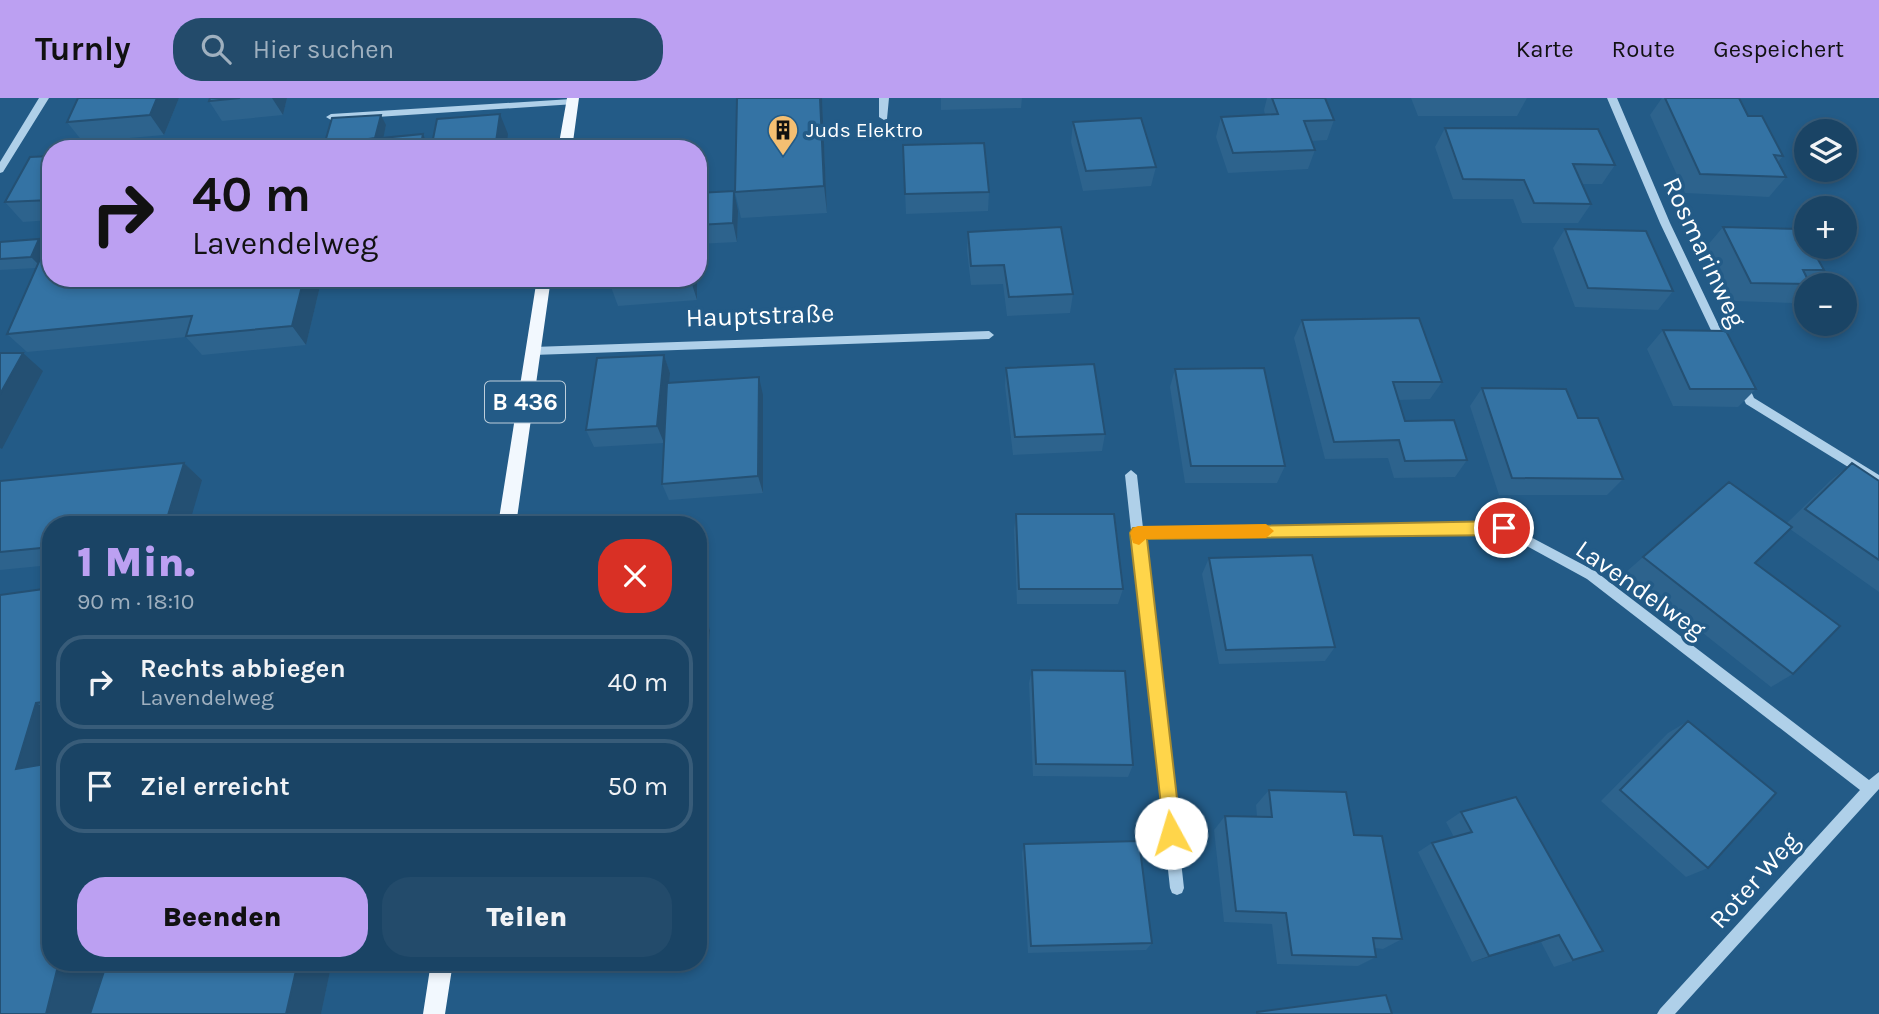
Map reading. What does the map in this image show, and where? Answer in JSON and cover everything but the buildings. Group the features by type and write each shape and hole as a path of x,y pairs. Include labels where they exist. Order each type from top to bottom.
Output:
{"main road":[{"path":"566,140 572,100"},
{"name":"B 436","path":"508,516 543,287"},
{"path":"434,1014 441,971"}],"street":[{"path":"0,170 44,98"},
{"path":"884,98 884,117"},
{"name":"Rosmarinweg","path":"1612,98 1665,223 1727,353"},
{"path":"331,117 572,100"},
{"name":"Hauptstraße","path":"533,351 989,335"},
{"path":"1739,377 1750,401 1879,481"},
{"path":"1131,475 1177,888"},
{"name":"Lavendelweg","path":"1138,533 1504,528 1591,575 1875,784"},
{"name":"Roter Weg","path":"1665,1014 1875,784"}],"slow traffic":[{"path":"1139,538 1138,533 1266,531"}],"place":[{"name":"Juds Elektro","path":"783,157"}],"route":[{"path":"1171,833 1138,533 1504,528"}]}
